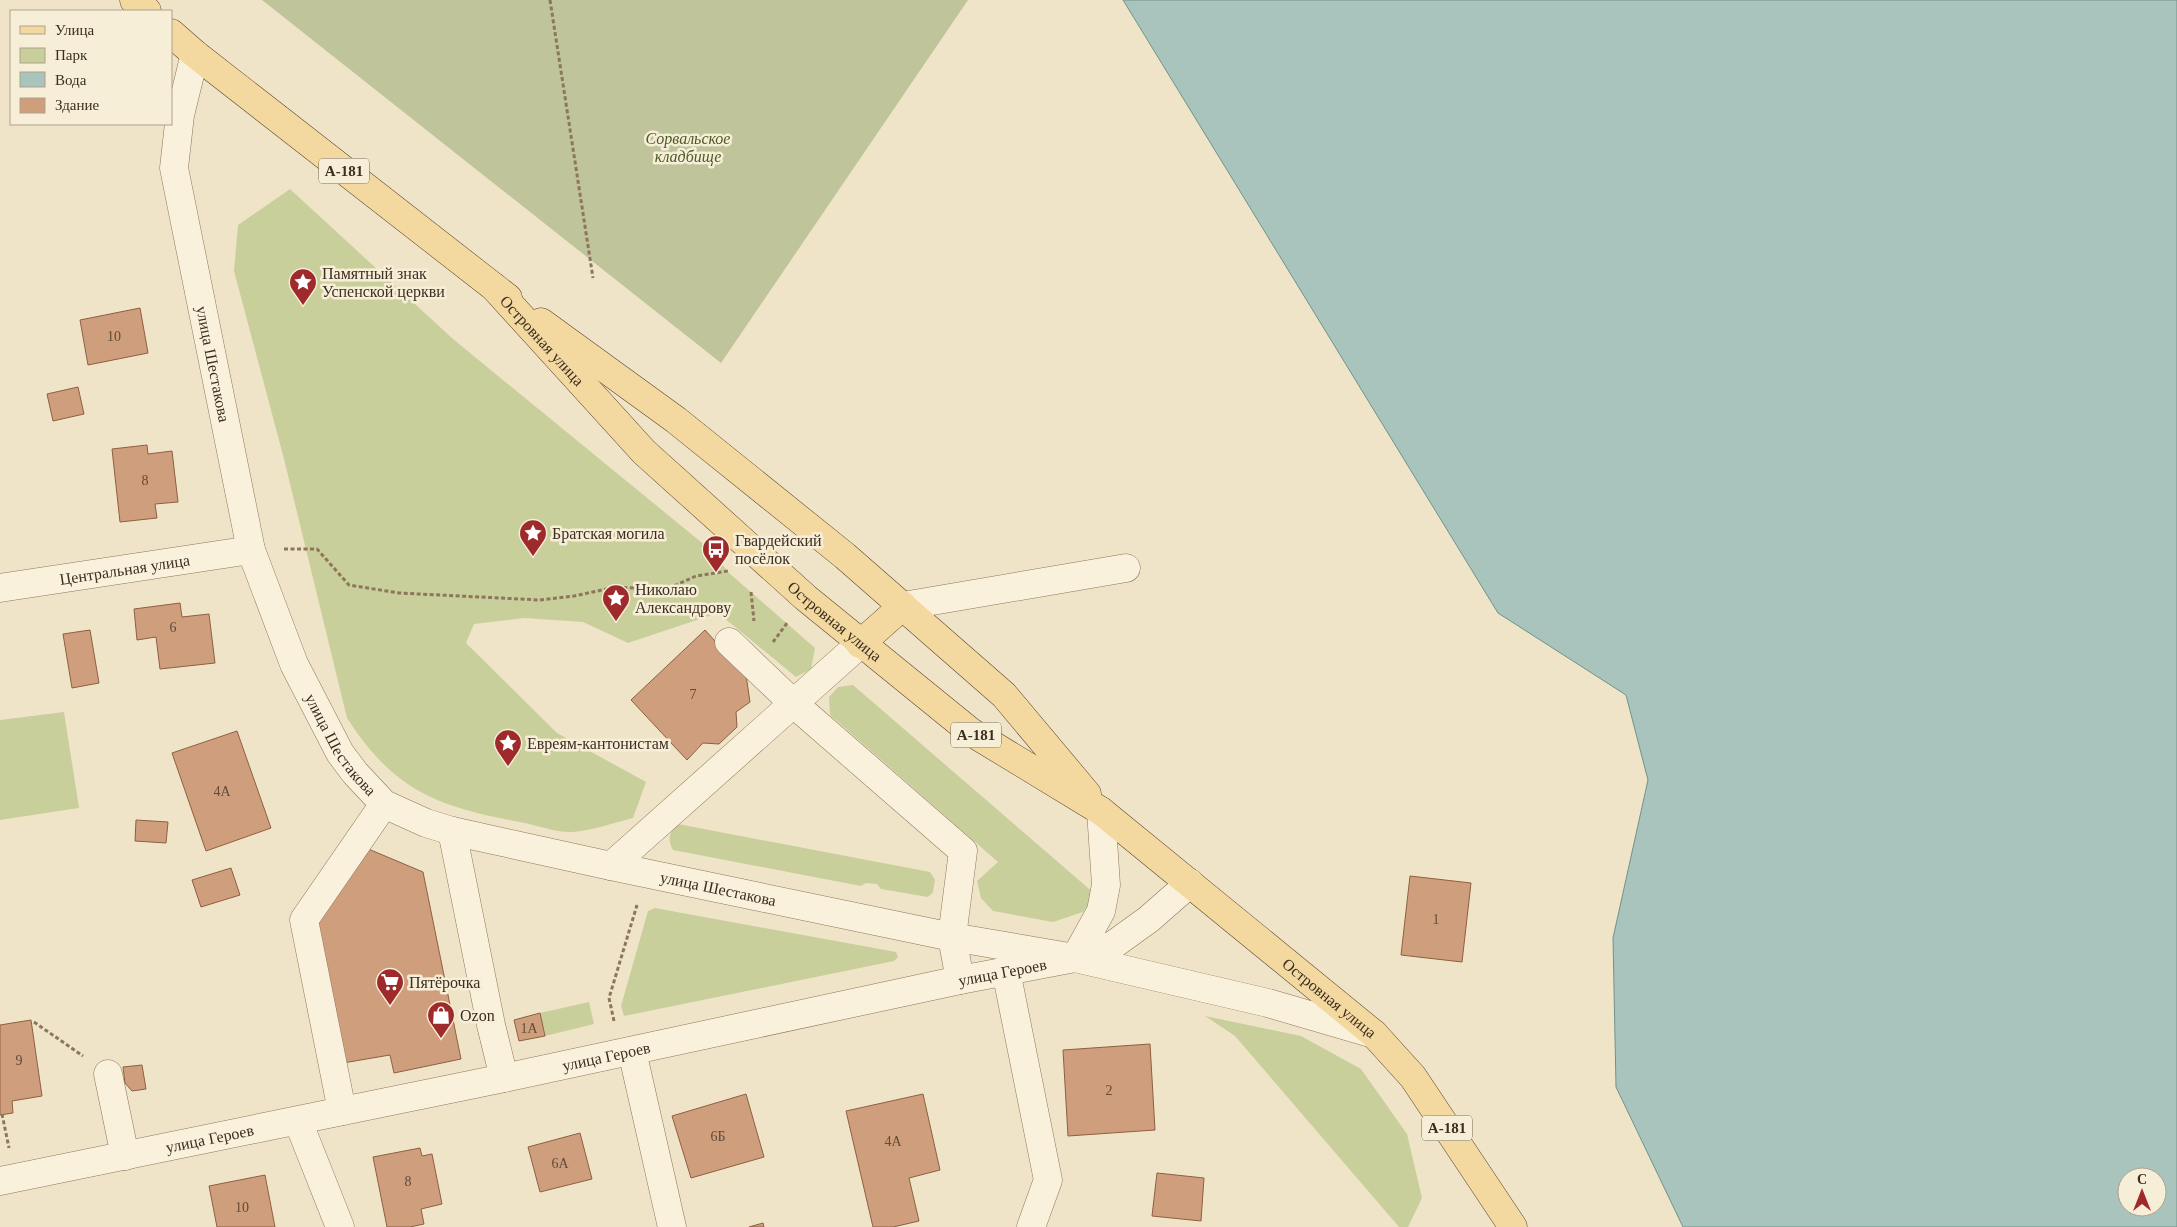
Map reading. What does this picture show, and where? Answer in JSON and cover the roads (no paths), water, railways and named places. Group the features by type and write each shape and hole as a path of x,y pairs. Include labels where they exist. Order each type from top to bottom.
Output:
{"main road":[{"path":"134,0 146,10"},
{"name":"А-181","path":"172,34 194,54"},
{"name":"Островная улица","path":"194,54 494,287 676,420 845,556 1004,695 1101,811"},
{"name":"Островная улица","path":"494,287 644,452 860,644 971,732 1101,811 1374,1034 1412,1077 1513,1227"},
{"path":"860,644 902,606"}],"street":[{"name":"улица Шестакова","path":"194,54 180,115 174,168 251,550 294,664 340,753 355,773 384,804 426,823 452,831 952,937 1075,958 1259,1001 1374,1034"},
{"name":"Центральная улица","path":"0,588 251,550"},
{"path":"902,606 1126,568"},
{"path":"729,642 794,704 963,851 952,937 960,980"},
{"path":"611,866 860,644"},
{"path":"342,1112 304,920 384,804"},
{"path":"1075,958 1101,910 1106,885 1101,811"},
{"path":"452,831 491,1025 504,1078"},
{"name":"улица Героев","path":"0,1181 342,1112 960,980 1075,958 1112,945 1148,919 1190,883"},
{"path":"1006,971 1048,1180 1031,1227"},
{"path":"632,1051 672,1227"},
{"path":"108,1074 125,1156"},
{"path":"298,1121 340,1227"}],"water":[{"path":"1123,0 2177,0 2177,1227 1683,1227 1616,1087 1613,938 1648,780 1626,695 1498,613"}],"place":[{"name":"Памятный знак Успенской церкви","path":"303,306"},
{"name":"Братская могила","path":"533,557"},
{"name":"Гвардейский посёлок","path":"716,573"},
{"name":"Николаю Александрову","path":"616,622"},
{"name":"Евреям-кантонистам","path":"508,767"},
{"name":"Пятёрочка","path":"390,1006"},
{"name":"Ozon","path":"441,1039"}],"park label":[{"name":"Сорвальское кладбище","path":"688,147"}]}
